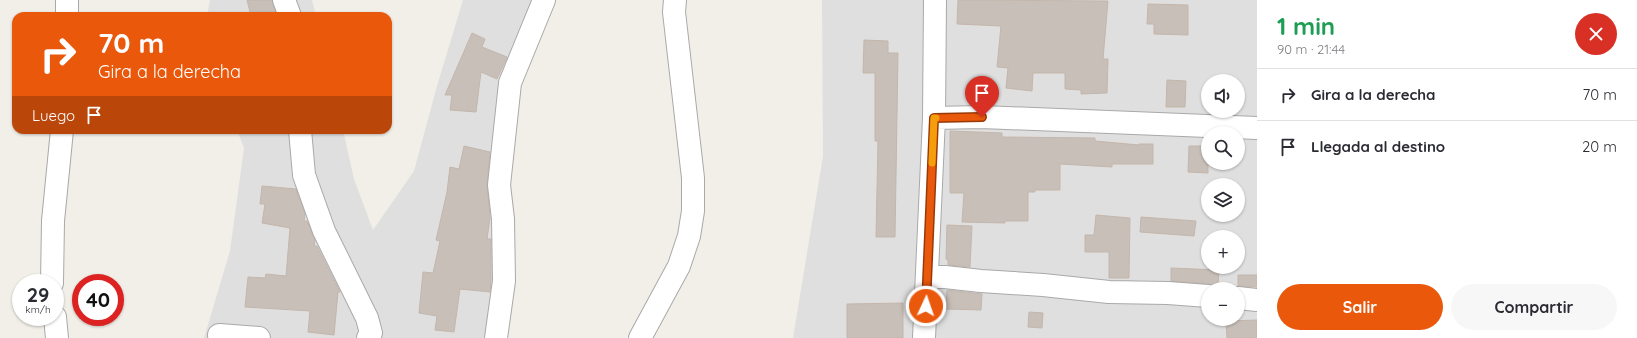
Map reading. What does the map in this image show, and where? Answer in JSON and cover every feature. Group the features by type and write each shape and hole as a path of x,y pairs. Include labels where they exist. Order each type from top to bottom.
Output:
{"street":[{"path":"67,0 67,12"},
{"path":"284,0 288,12"},
{"path":"496,338 504,281 503,219 499,185 510,83 544,0"},
{"path":"640,338 679,266 690,236 693,211 693,178 674,12 675,0"},
{"path":"924,338 934,118 935,0"},
{"path":"934,118 982,117 1257,128"},
{"path":"52,274 53,221 62,134"},
{"path":"300,134 304,175 324,231 367,318 371,333 368,338"},
{"path":"927,275 1109,292 1168,293 1201,295"},
{"path":"1245,299 1257,300"},
{"path":"56,326 57,338"},
{"path":"219,335 259,338"}],"shaded area":[{"path":"210,0 312,0 315,12 208,12"},
{"path":"463,0 539,0 510,72 506,338 204,338 230,251 244,148 239,134 344,134 354,179 373,230 414,171 437,86"},
{"path":"822,0 1257,0 1257,338 793,338 823,156"}],"building":[{"path":"247,0 272,0 276,12 250,12"},
{"path":"958,0 1108,1 1103,59 1108,59 1107,93 1081,94 1081,90 1065,89 1065,73 1033,73 1032,91 1006,88 1008,68 997,67 1001,26 957,24"},
{"path":"1148,4 1188,5 1188,35 1154,34 1154,24 1147,24"},
{"path":"472,33 485,39 482,47 507,57 497,79 481,72 476,112 450,110 452,95 445,95"},
{"path":"864,40 888,41 888,53 898,53 895,237 876,237 878,141 875,141 875,73 863,73"},
{"path":"1167,80 1186,81 1185,107 1166,107"},
{"path":"950,131 1002,133 1002,137 1095,138 1095,141 1139,145 1153,144 1153,164 1112,164 1112,167 1060,164 1060,190 1035,190 1035,192 1028,192 1028,221 1005,221 1005,223 962,222 964,193 950,193"},
{"path":"464,146 490,152 487,184 490,218 487,239 491,239 490,292 460,289 454,332 435,330 437,316 419,313 423,272 433,273 440,241 436,240 447,192 450,167 459,169"},
{"path":"1189,146 1201,146 1201,170 1208,170 1208,173 1188,172"},
{"path":"262,186 296,189 305,214 304,221 307,221 315,240 314,246 317,246 340,292 338,292 334,335 308,332 310,311 245,307 248,277 265,278 266,274 286,276 290,228 262,223 265,204 260,204"},
{"path":"1096,215 1130,218 1129,278 1109,278 1109,252 1085,252 1085,235 1094,235"},
{"path":"1141,217 1196,221 1194,236 1140,232"},
{"path":"947,225 972,226 970,267 948,265 948,260 946,259"},
{"path":"1171,268 1201,269 1201,274 1219,274 1218,282 1201,282 1201,283 1171,281"},
{"path":"1238,275 1257,275 1257,287 1245,286 1245,282 1238,282"},
{"path":"947,290 982,294 981,310 946,309"},
{"path":"903,303 903,338 847,338 847,304"},
{"path":"1029,312 1043,313 1042,328 1028,327"},
{"path":"1245,320 1257,320 1257,338 1227,338 1226,326 1245,326"}],"slow traffic":[{"path":"932,163 934,118 936,118"}],"route":[{"path":"926,306 934,118 982,117"}]}
